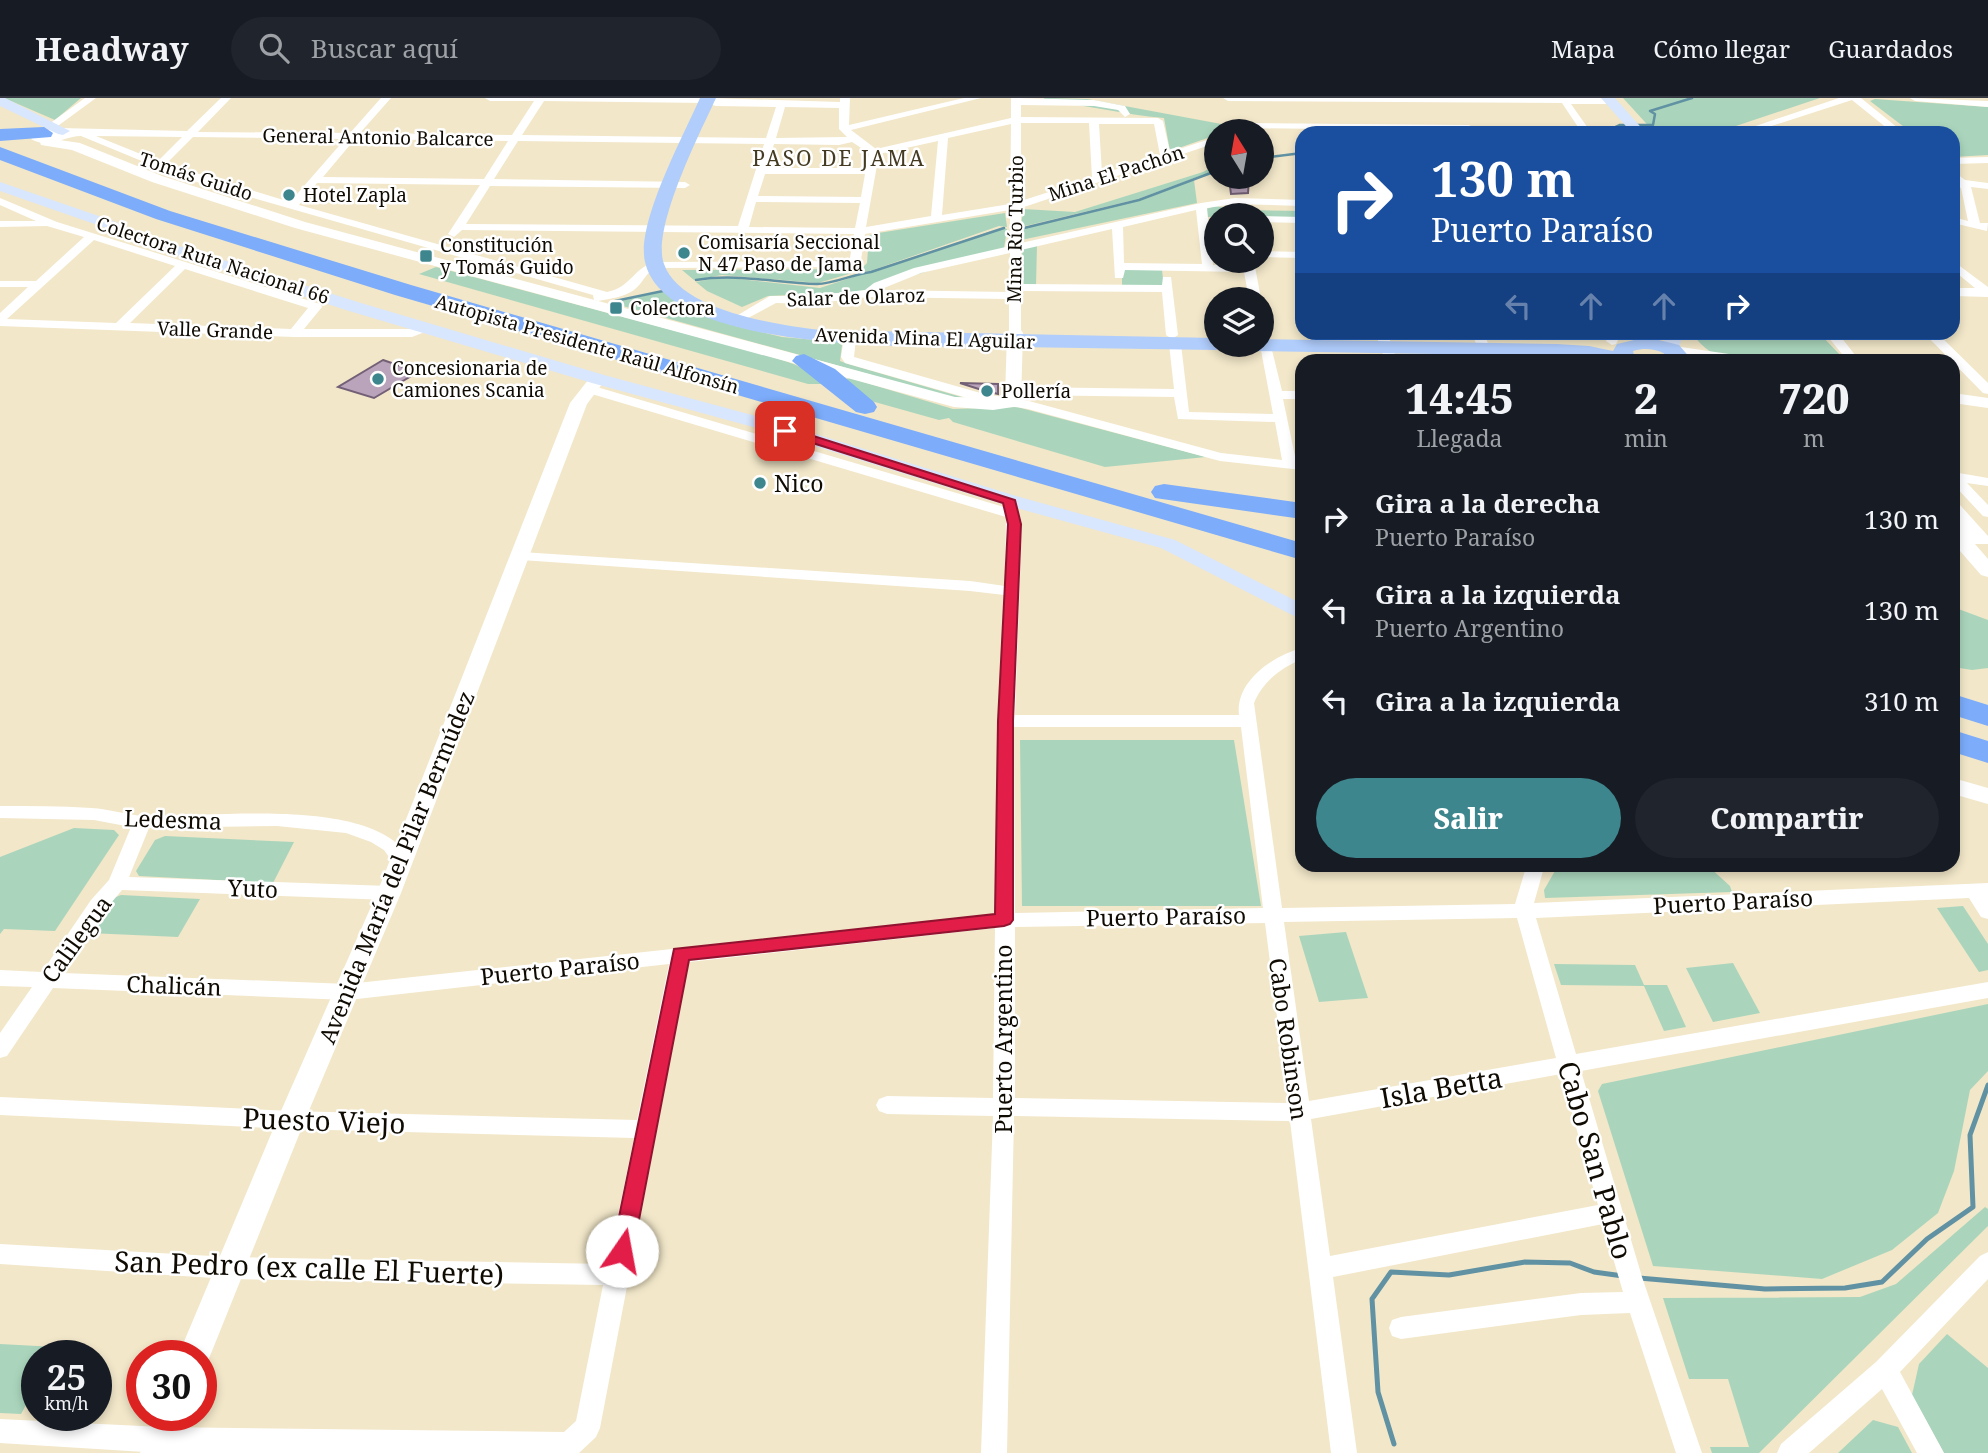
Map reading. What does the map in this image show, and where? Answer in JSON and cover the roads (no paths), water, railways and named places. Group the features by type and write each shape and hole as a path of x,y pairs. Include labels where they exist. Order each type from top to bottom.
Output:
{"highway":[{"name":"Autopista Presidente Raúl Alfonsín","path":"44,135 202,214 864,407 1295,528"},
{"name":"Autopista Presidente Raúl Alfonsín","path":"0,153 163,215 389,286 1295,550"},
{"path":"804,361 826,374 864,407"},
{"path":"1017,469 1034,479 1210,531 1295,563"},
{"path":"1164,492 1295,510"},
{"path":"1960,706 1988,716"},
{"path":"1960,718 1988,726"},
{"path":"1960,743 1988,752"}],"main road":[{"path":"662,265 664,244 661,230 712,100"},
{"path":"1610,100 1633,126"},
{"path":"0,101 44,135"},
{"path":"0,114 44,135"},
{"name":"Colectora Ruta Nacional 66","path":"0,186 111,225 129,235 296,289 429,328 594,384 760,423 1011,507 1168,544 1295,608"},
{"name":"Avenida Mina El Aguilar","path":"662,265 696,293 744,315 787,325 828,330 1015,337 1174,339 1204,343"},
{"name":"Avenida Mina El Aguilar","path":"662,265 667,284 724,316 848,348 1015,337"},
{"name":"Avenida Mina El Aguilar","path":"1174,339 1204,336"},
{"path":"1274,340 1545,354"},
{"path":"1484,349 1582,340"},
{"path":"1568,354 1634,348 1676,348"}],"street":[{"path":"44,135 91,98"},
{"path":"159,166 226,98"},
{"path":"292,206 386,98"},
{"path":"490,98 712,100 781,106 844,102 841,122 844,129 874,152 1016,120 1158,121 1166,157"},
{"path":"432,262 458,228 541,98"},
{"path":"844,129 976,98"},
{"path":"1762,126 1849,98"},
{"path":"1855,98 1890,126"},
{"path":"1915,98 1988,104"},
{"path":"1242,116 1381,99 1430,99 1464,118"},
{"path":"1464,118 1479,99 1610,100"},
{"path":"1016,100 1100,103 1122,108 1125,114"},
{"name":"Mina Río Turbio","path":"1013,397 1016,100"},
{"path":"1565,101 1581,126"},
{"path":"742,230 781,106"},
{"path":"1242,116 1464,118"},
{"path":"1094,120 1097,179"},
{"name":"General Antonio Balcarce","path":"44,135 191,134 770,141 854,139"},
{"path":"44,135 157,179 300,225 954,402 993,405 1013,397 1220,457 1295,466"},
{"name":"Tomás Guido","path":"44,135 86,136 159,166 608,296"},
{"path":"936,218 943,136"},
{"name":"Mina El Pachón","path":"458,228 861,231 1016,206 1204,144"},
{"path":"578,299 629,291 643,270 662,265 833,264 855,260 874,152"},
{"path":"1960,161 1988,160"},
{"path":"761,170 871,171"},
{"path":"315,180 679,184"},
{"path":"1960,182 1988,186"},
{"path":"1960,187 1975,226"},
{"path":"752,199 867,200"},
{"path":"0,201 53,224 316,307 294,332"},
{"path":"868,293 878,285 919,270 1201,206 1235,201 1295,203"},
{"path":"1201,206 1204,210"},
{"path":"1274,219 1295,220"},
{"path":"1960,222 1988,228"},
{"path":"0,223 53,224"},
{"path":"1117,224 1120,289"},
{"path":"0,320 92,236"},
{"path":"1274,254 1295,255"},
{"path":"120,326 183,265"},
{"path":"1118,266 1204,268"},
{"path":"1167,267 1183,416 1281,418"},
{"path":"1960,269 1987,292"},
{"path":"0,284 37,284"},
{"name":"Salar de Olaroz","path":"744,315 774,299 811,300 868,293 1168,289"},
{"path":"1960,292 1987,292"},
{"name":"Valle Grande","path":"0,320 294,332 412,334 429,328"},
{"path":"1837,340 1848,354"},
{"path":"1937,340 1951,354"},
{"path":"848,348 983,398 1180,393"},
{"path":"1676,348 1706,354"},
{"path":"1265,357 1295,463"},
{"path":"1960,363 1988,391"},
{"name":"Avenida María del Pilar Bermúdez","path":"200,1340 389,893 579,403 594,384"},
{"path":"1960,388 1988,391"},
{"path":"1276,395 1295,395"},
{"path":"1960,399 1988,402"},
{"path":"1960,477 1988,482"},
{"path":"1960,483 1988,513"},
{"name":"Puerto Argentino","path":"994,1453 1004,1105 1006,721 1015,524 1011,507"},
{"path":"1960,517 1988,548"},
{"path":"1960,539 1988,570"},
{"path":"521,556 970,586 1013,592"},
{"name":"Cabo Robinson","path":"1295,656 1286,659 1249,692 1246,703 1247,721 1344,1453"},
{"path":"1006,721 1247,721"},
{"path":"1960,788 1988,796"},
{"name":"Ledesma","path":"0,811 94,814 142,822 277,820 347,827 377,837 390,845 401,859"},
{"name":"Calilegua","path":"0,1050 98,905 117,883 142,822"},
{"name":"Cabo San Pablo","path":"1533,872 1526,893 1524,911 1638,1302 1689,1453"},
{"name":"Yuto","path":"117,883 389,893"},
{"path":"1981,890 1988,912"},
{"name":"Puerto Paraíso","path":"348,992 1004,920 1273,913 1524,911 1981,890"},
{"path":"0,1431 569,1445 587,1428 681,954"},
{"name":"Chalicán","path":"0,978 348,992"},
{"name":"Isla Betta","path":"887,1105 1299,1112 1988,990"},
{"name":"Puesto Viejo","path":"0,1106 291,1120 648,1129"},
{"path":"1320,1269 1612,1212"},
{"name":"San Pedro (ex calle El Fuerte)","path":"0,1254 229,1268 617,1275"},
{"path":"1790,1453 1885,1370 1988,1263"},
{"path":"1401,1328 1581,1304 1638,1302"},
{"path":"1885,1370 1931,1453"}],"waterway":[{"path":"1618,126 1653,125 1655,114 1650,111 1692,98"},
{"path":"1274,156 1295,154"},
{"path":"1024,228 1139,200 1204,176"},
{"path":"696,280 741,278 823,284 871,272 1004,228"},
{"path":"615,301 663,291"},
{"path":"1639,1278 1765,1289 1845,1288 1882,1282 1927,1239 1973,1207 1970,1135 1988,1085"},
{"path":"1394,1444 1378,1392 1372,1299 1391,1272 1449,1275 1525,1262 1570,1263 1594,1272 1623,1276"}],"place":[{"name":"Hotel Zapla","path":"289,195"},
{"name":"Comisaría Seccional N 47 Paso de Jama","path":"684,253"},
{"name":"Constitución y Tomás Guido","path":"426,256"},
{"name":"Colectora","path":"616,308"},
{"name":"Concesionaria de Camiones Scania","path":"378,379"},
{"name":"Pollería","path":"987,391"},
{"name":"Nico","path":"760,483"}],"district":[{"name":"PASO DE JAMA","path":"839,158"}]}
